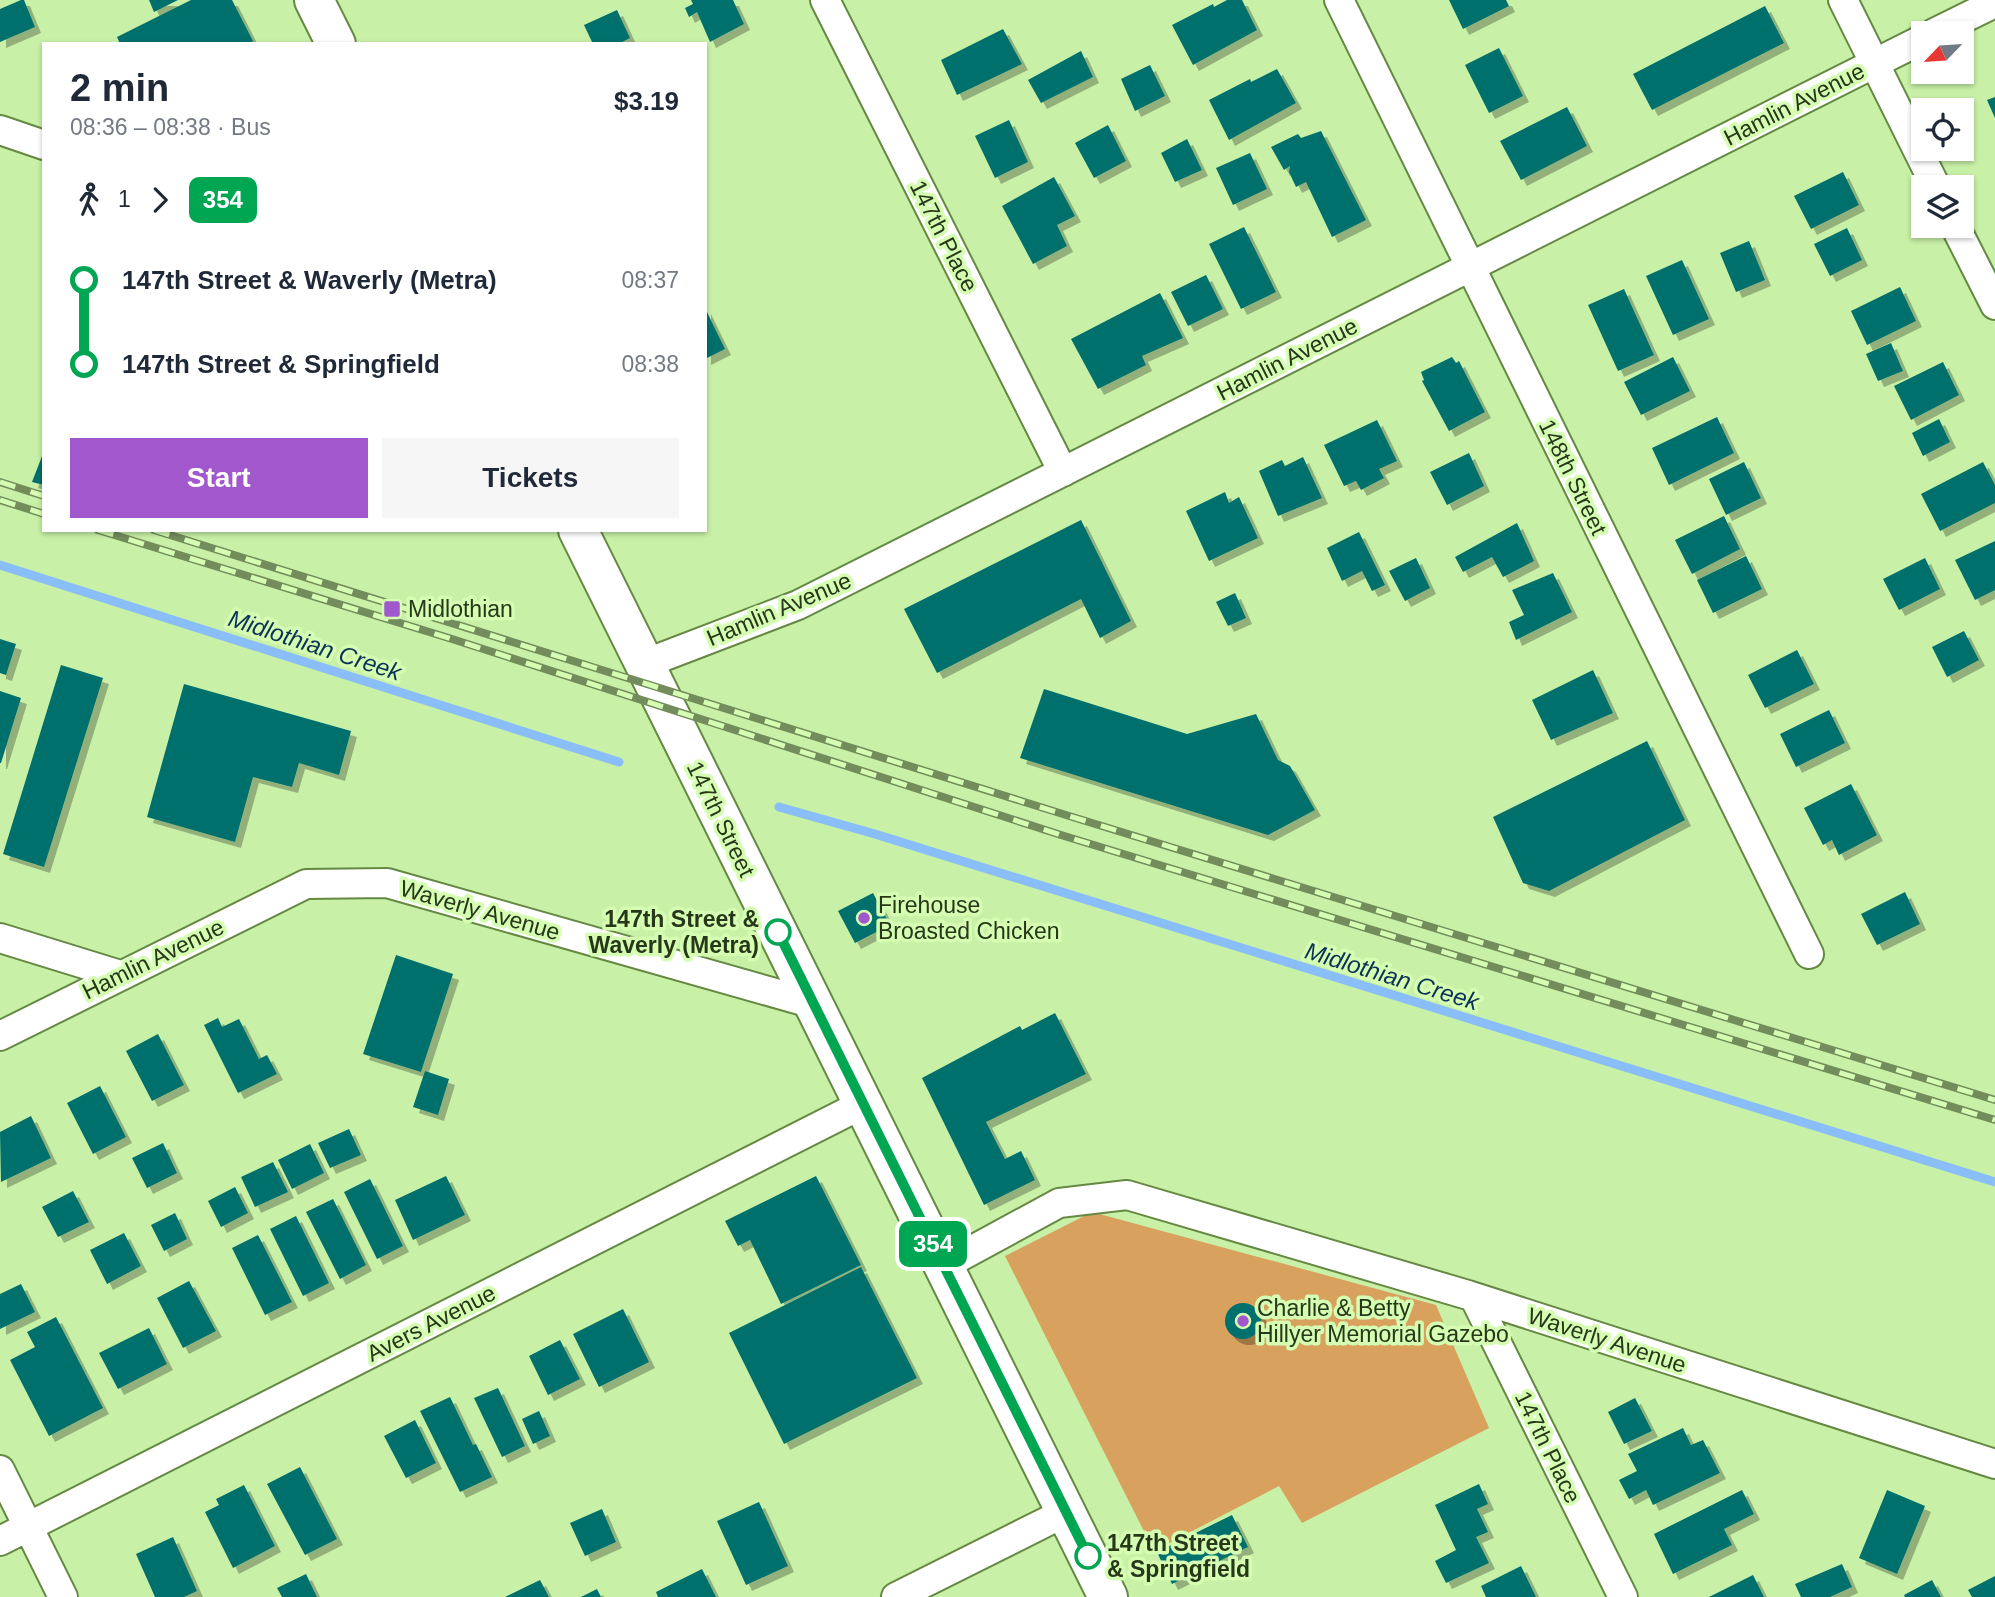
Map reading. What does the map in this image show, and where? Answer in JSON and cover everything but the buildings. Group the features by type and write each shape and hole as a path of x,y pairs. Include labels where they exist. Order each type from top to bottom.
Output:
{"main road":[{"path":"314,0 335,42"},
{"name":"147th Street","path":"579,532 1108,1597"}],"street":[{"name":"147th Place","path":"825,0 1063,472"},
{"name":"148th Street","path":"1339,0 1808,954"},
{"path":"1843,0 1930,175"},
{"path":"1958,21 1995,3"},
{"name":"Hamlin Avenue","path":"645,664 798,605 1911,45"},
{"path":"0,130 42,144"},
{"path":"1961,238 1995,305"},
{"name":"Waverly Avenue","path":"306,884 387,883 814,1004"},
{"name":"Hamlin Avenue","path":"0,1036 306,884"},
{"path":"0,938 120,975"},
{"name":"Avers Avenue","path":"0,1541 863,1104"},
{"name":"Waverly Avenue","path":"943,1265 1059,1203 1127,1195 1474,1297 1995,1464"},
{"name":"147th Place","path":"1474,1297 1623,1597"},
{"path":"0,1470 63,1597"},
{"path":"895,1597 1066,1512"}],"shaded area":[{"path":"1092,1212 1436,1305 1489,1428 1302,1523 1279,1486 1154,1551 1005,1256"}],"waterway":[{"name":"Midlothian Creek","path":"0,565 619,762"},
{"name":"Midlothian Creek","path":"779,807 875,834 1995,1182"}],"railway":[{"path":"0,482 42,495"},
{"path":"0,500 42,513"},
{"path":"104,532 452,639 1061,835 1995,1120"},
{"path":"160,532 1066,815 1995,1100"}],"bus line":[{"name":"354","path":"778,932 1088,1556"}],"place":[{"name":"Midlothian","path":"392,609"},
{"name":"Firehouse Broasted Chicken","path":"864,918"},
{"name":"147th Street & Waverly (Metra)","path":"778,932"},
{"name":"Charlie & Betty Hillyer Memorial Gazebo","path":"1243,1321"},
{"name":"147th Street & Springfield","path":"1088,1556"}]}
